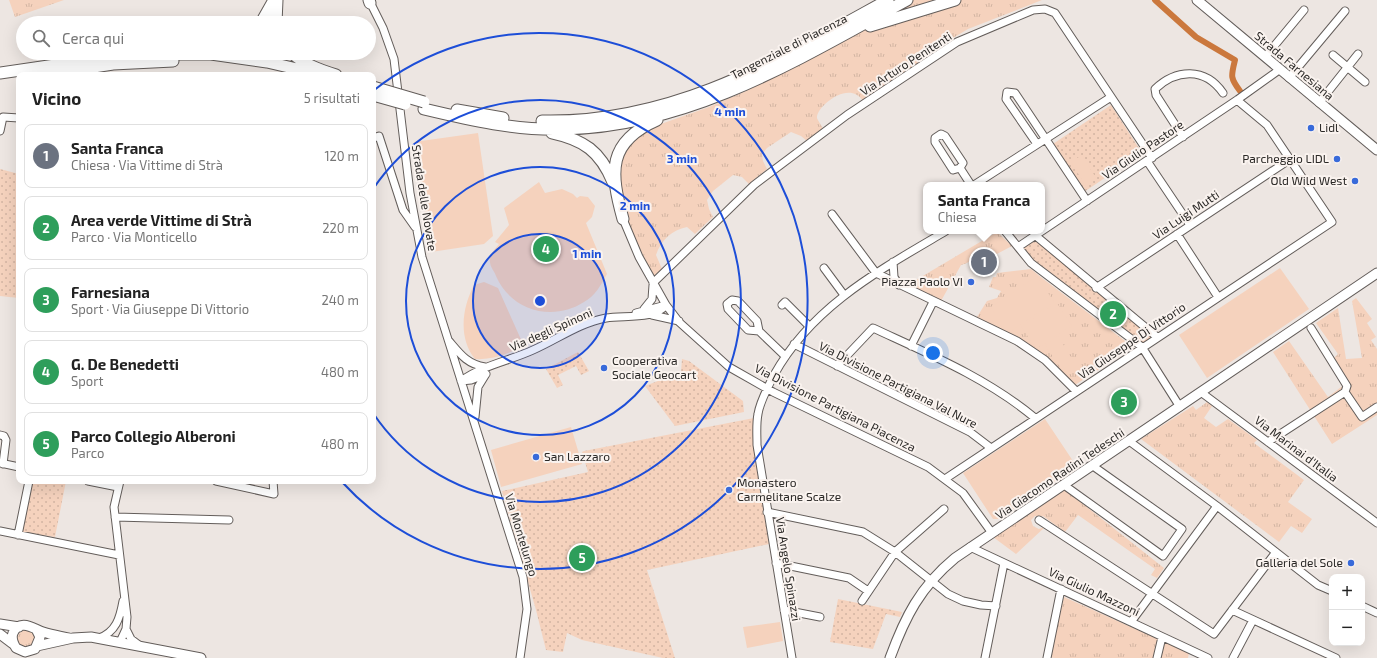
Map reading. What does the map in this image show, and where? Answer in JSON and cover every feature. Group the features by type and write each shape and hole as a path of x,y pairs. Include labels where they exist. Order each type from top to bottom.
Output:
{"highway":[{"path":"266,16 276,0"},
{"path":"276,0 276,16"},
{"path":"848,27 873,0"},
{"name":"Tangenziale di Piacenza","path":"376,88 424,106 480,123 524,128 563,129 592,128 622,124 679,110 762,78 848,27 888,0"},
{"name":"Tangenziale di Piacenza","path":"376,96 424,106 523,120 562,122 620,116 675,103 714,89 907,0"},
{"path":"848,27 955,0"},
{"path":"0,73 89,60"},
{"path":"253,60 310,72"},
{"path":"301,60 315,68 327,72"},
{"path":"58,72 113,64 164,61 211,61 279,72"},
{"path":"0,80 16,78"},
{"path":"614,186 613,173 617,158 624,145 634,133 650,123 679,110"},
{"path":"524,128 569,138 582,143 598,155 607,168 614,186 622,219"}],"main road":[{"name":"Strada Farnesiana","path":"1197,0 1279,70 1377,150"},
{"name":"Via Giacomo Radini Tedeschi","path":"890,658 906,617 932,581 947,565 970,547 1202,393 1377,273"},
{"path":"0,624 19,627 28,625 54,635 73,638 98,638 201,658"},
{"path":"18,651 13,633 19,627"},
{"path":"33,652 40,637 36,629"},
{"path":"0,634 18,651 25,652 33,652 73,638"}],"street":[{"name":"Strada delle Novate","path":"369,1 383,28 394,59 416,229 422,257 446,337 474,421"},
{"name":"Via Arturo Penitenti","path":"653,283 754,185 847,115 957,42 1033,10 1045,9 1055,13 1111,97 1190,225"},
{"path":"1265,57 1304,10"},
{"path":"1289,78 1345,11"},
{"path":"1319,103 1358,54"},
{"path":"1333,55 1365,82"},
{"name":"Via Giulio Pastore","path":"1045,230 1279,70"},
{"path":"1183,137 1156,95 1155,89 1171,77 1186,73 1202,76 1218,86 1223,93"},
{"path":"1037,144 1006,99 1007,92 1014,93 1087,202"},
{"path":"978,182 1111,97"},
{"path":"1237,100 1267,125 1289,160"},
{"path":"0,132 3,117 16,118"},
{"path":"941,134 945,136 962,163 960,168 953,170 935,142 935,138 941,134"},
{"path":"376,137 379,136 403,210 416,229"},
{"name":"Via Giuseppe Di Vittorio","path":"945,479 1332,222 1289,160"},
{"name":"Via Luigi Mutti","path":"1096,288 1289,160"},
{"path":"960,168 971,182"},
{"path":"832,214 876,273 933,302 1017,341 1045,360 1076,391"},
{"name":"Via Divisione Partigiana Piacenza","path":"622,219 639,257 666,305 679,322 729,367 767,389 928,468 945,479 962,493 992,533"},
{"name":"Via Angelo Spinazzi","path":"791,657 757,445 758,414 767,389 785,356 809,326 844,295 893,262 941,234"},
{"path":"1007,234 1031,263 1142,347 1180,407"},
{"name":"Via Giulio Pastore","path":"1018,247 1039,234"},
{"path":"1177,234 1218,297"},
{"path":"1036,236 1096,288 1157,337"},
{"path":"893,262 894,277 899,285"},
{"path":"824,268 844,295"},
{"path":"642,311 652,299 653,283"},
{"path":"759,331 748,330 728,309 727,304 732,300 738,301 757,321 759,331 785,356"},
{"path":"782,305 785,302 809,326"},
{"path":"911,346 933,302"},
{"path":"650,315 659,312 666,305"},
{"name":"Via degli Spinoni","path":"461,381 533,350 590,322 630,315 666,305"},
{"name":"Via degli Spinoni","path":"630,315 650,315 672,318 679,322"},
{"path":"837,366 873,328 991,385 1014,400 1035,418"},
{"path":"1268,442 1345,392 1347,386 1311,328"},
{"path":"446,337 463,358 485,371 478,388 474,421"},
{"name":"Via Divisione Partigiana Val Nure","path":"794,344 970,432 991,448"},
{"path":"1345,392 1362,417 1377,407"},
{"name":"Via Marinai d'Italia","path":"1202,393 1377,523"},
{"name":"Via Montelungo","path":"474,421 526,593 527,618 520,658"},
{"path":"0,435 4,436 6,440 1,464 16,466"},
{"path":"1129,441 1217,506 1318,585 1329,590"},
{"path":"1064,485 1163,556 1182,529 1093,466"},
{"path":"18,535 28,484"},
{"path":"119,484 114,507 127,617 126,629 120,642"},
{"path":"229,484 274,494 273,484"},
{"path":"1131,622 1217,506"},
{"path":"862,601 895,552 944,509"},
{"path":"768,512 862,532 895,552 948,594 963,601 981,605 996,606"},
{"path":"116,517 229,520"},
{"path":"1039,520 1214,634 1276,552"},
{"path":"0,531 119,555"},
{"path":"1173,541 1185,549"},
{"name":"Via Giulio Mazzoni","path":"970,547 1208,658"},
{"path":"986,658 1004,562"},
{"path":"776,563 849,578 868,591"},
{"path":"1050,658 1061,589"},
{"path":"98,638 108,634 116,627 124,597"},
{"path":"1365,607 1377,613"},
{"path":"784,610 820,617"},
{"path":"1232,610 1336,658"},
{"path":"1233,658 1253,620"},
{"path":"126,629 135,644 145,647"},
{"path":"1157,658 1162,637"},
{"path":"791,657 799,658"}],"green space":[{"path":"9,0 64,0 16,16 15,17"},
{"path":"912,0 935,0 882,16"},
{"path":"957,0 1042,0 968,29 928,53 929,57 863,101 857,95 850,93 834,97 827,102 818,113 817,118 823,129 807,141 801,136 791,132 767,148 762,154 763,161 767,169 749,184 742,177 733,175 713,191 707,200 713,217 695,234 687,227 682,228 668,236 664,240 656,255 662,269 655,275 652,275 628,222 619,180 622,159 628,146 641,134 658,125 709,107 746,91 853,35 886,21"},
{"path":"1111,105 1142,153 1084,192 1053,144"},
{"path":"478,133 493,236 484,244 431,252 414,142"},
{"path":"1082,155 1096,178 1085,185 1071,162"},
{"path":"0,169 16,173 16,298 0,296"},
{"path":"539,182 545,193 562,189 573,194 577,198 580,196 588,197 595,206 592,217 586,223 607,274 597,290 588,300 572,308 559,311 546,312 534,310 522,305 512,298 503,288 490,264 491,255 499,244 495,242 509,225 504,208"},
{"path":"994,234 999,234 1012,246 993,256 985,247 971,260 961,265 941,301 914,287 916,280"},
{"path":"1035,238 1153,337 1142,345 1033,261 1023,247"},
{"path":"1280,268 1309,309 1207,378 1179,335"},
{"path":"1031,269 1133,347 1075,385 1047,359 1019,340 977,317 987,301 997,298 1001,291 989,287 993,277 996,277 997,273"},
{"path":"1037,276 1054,302 1008,333 991,307"},
{"path":"484,282 498,288 523,344 507,354 488,359 475,359 466,342 464,332 465,313 474,285"},
{"path":"1356,298 1372,319 1367,323 1376,337 1371,340 1377,349 1377,415 1332,444 1273,352 1289,341 1328,397 1349,381 1334,358 1338,354 1316,323 1338,308 1346,359 1362,358 1352,301"},
{"path":"1057,303 1072,326 1036,349 1021,326"},
{"path":"1058,336 1074,362 1062,370 1045,345"},
{"path":"578,352 589,371 581,375 576,366 558,375 563,385 557,388 546,369"},
{"path":"682,359 689,361 743,401 744,412 675,426 645,386 681,372"},
{"path":"1207,402 1212,406 1204,418 1216,427 1228,419 1257,440 1254,443 1304,480 1288,502 1312,519 1302,533 1291,526 1279,542 1141,439 1193,406 1196,410"},
{"path":"754,418 769,544 647,570 675,658 663,658 582,640 567,633 563,652 546,650 502,491 588,472 582,452 584,451"},
{"path":"1045,419 1077,467 998,519 993,519 963,473"},
{"name":"San Lazzaro","path":"571,427 582,464 501,487 491,450"},
{"path":"31,484 65,484 55,537 22,532"},
{"path":"1064,489 1164,568 1157,578 1151,575 1155,569 1078,515 1065,532 1043,516 1035,516 1031,520 1033,526 1039,529 1045,527 1016,554 993,537"},
{"path":"1064,597 1189,653 1188,658 1048,657"},
{"path":"838,599 902,612 900,617 886,614 873,649 830,642"},
{"path":"780,622 783,641 747,648 743,627"},
{"path":"26,630 32,633 35,639 32,645 26,648 20,645 17,639 20,633"}],"waterway":[{"path":"1155,0 1196,37 1235,60 1232,77 1234,83 1240,91"}],"place":[{"name":"Lidl","path":"1311,128"},
{"name":"Parcheggio LIDL","path":"1337,159"},
{"name":"Old Wild West","path":"1355,181"},
{"name":"G. De Benedetti","path":"546,249"},
{"name":"Santa Franca","path":"984,262"},
{"name":"Piazza Paolo VI","path":"971,282"},
{"name":"Area verde Vittime di Strà","path":"1113,314"},
{"name":"Cooperativa Sociale Geocart","path":"604,368"},
{"name":"Farnesiana","path":"1124,402"},
{"name":"San Lazzaro","path":"536,457"},
{"name":"Monastero Carmelitane Scalze","path":"729,490"},
{"name":"Parco Collegio Alberoni","path":"582,558"},
{"name":"Galleria del Sole","path":"1351,563"}]}
